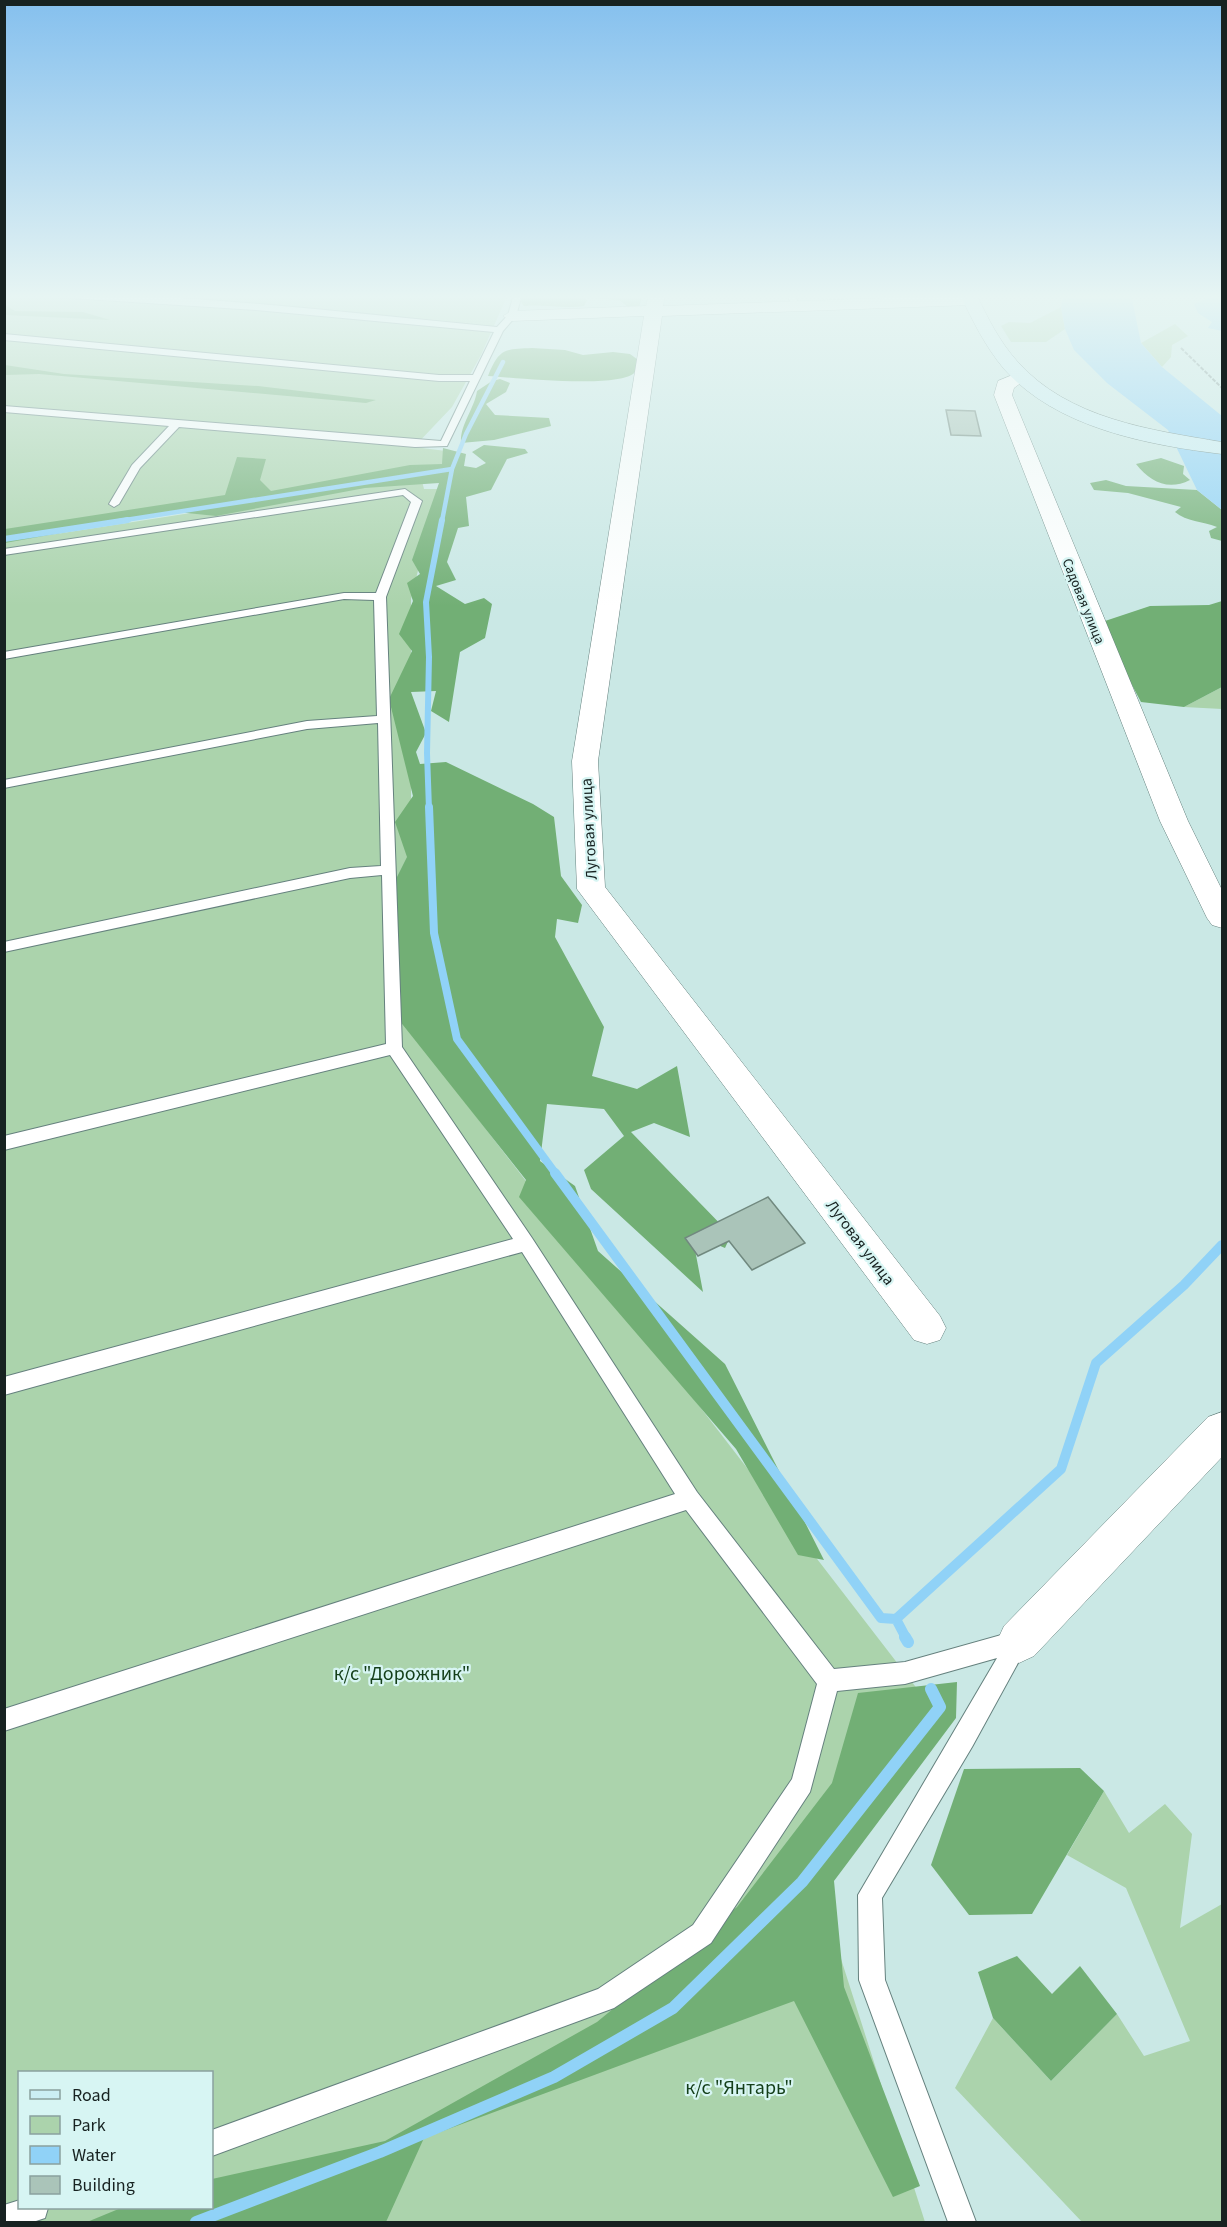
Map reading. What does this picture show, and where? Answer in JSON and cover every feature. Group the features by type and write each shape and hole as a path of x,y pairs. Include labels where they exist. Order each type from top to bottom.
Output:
{"main road":[{"path":"1052,398 1116,429 1150,437 1222,448"}],"street":[{"name":"Луговая улица","path":"640,398 585,761 591,889 927,1328"},
{"name":"Садовая улица","path":"1004,398 1174,821 1222,918"},
{"path":"1019,1641 1222,1430"}],"lane":[{"path":"4,409 416,444 444,444 466,398"},
{"path":"114,504 136,468 177,423"},
{"path":"4,552 405,492 417,501 380,597 394,1048 526,1243 690,1499 829,1681"},
{"path":"4,656 344,596 380,597"},
{"path":"4,784 307,725 384,719"},
{"path":"4,947 350,873 389,870"},
{"path":"4,1143 394,1048"},
{"path":"4,1386 526,1243"},
{"path":"4,1720 690,1499"},
{"path":"829,1681 905,1673 1019,1641"},
{"path":"962,2223 872,1980 870,1895 1019,1641"},
{"path":"213,2143 605,1999 702,1934 802,1784 829,1681"},
{"path":"4,2219 32,2209"}],"green space":[{"path":"5,398 457,398 452,407 414,447 446,451 445,466 5,537"},
{"path":"309,398 376,400 366,403"},
{"path":"475,398 496,398 486,404 495,415 549,418 551,426 494,440 461,443 461,436"},
{"path":"484,445 525,449 528,453 507,459 491,490 466,497 469,526 458,528 447,562 456,580 436,586 465,604 484,598 492,604 485,638 460,652 449,722 431,711 436,691 411,692 426,733 416,752 420,764 446,762 533,804 554,817 561,876 582,905 578,923 557,919 555,937 604,1027 592,1076 637,1089 677,1066 690,1137 654,1123 631,1132 731,1235 725,1248 692,1234 703,1292 591,1189 584,1170 624,1136 604,1109 547,1104 540,1161 575,1186 598,1251 725,1364 824,1560 798,1555 736,1449 519,1197 526,1180 399,1020 395,881 407,857 395,822 413,796 389,699 412,651 399,634 413,601 407,583 420,574 412,560 439,483 365,488 216,516 177,512 5,543 5,529 225,495 237,457 266,459 260,480 271,491 410,465 442,464 443,448 466,454 464,466 476,468 486,463 472,452"},
{"path":"1161,458 1184,466 1183,474 1190,480 1174,485 1160,483 1147,476 1136,464"},
{"name":"к/с \"Дорожник\"","path":"421,477 424,489 438,489 411,599 411,1032 925,1699 759,1906 827,1915 925,2222 5,2222 5,542"},
{"path":"1106,480 1126,486 1197,490 1222,510 1222,541 1211,538 1209,531 1217,527 1190,520 1175,512 1181,507 1128,493 1094,490 1090,483"},
{"path":"1222,601 1222,687 1184,707 1141,702 1099,623 1150,606 1209,605"},
{"path":"1222,687 1222,709 1184,707"},
{"path":"957,1682 956,1718 834,1881 844,1987 920,2186 893,2197 794,2001 424,2138 386,2222 87,2222 119,2209 213,2209 213,2179 385,2141 597,2022 737,1907 832,1783 858,1693"},
{"path":"1080,1768 1104,1791 1032,1914 969,1915 931,1865 964,1769"},
{"path":"1104,1791 1129,1833 1165,1804 1192,1834 1180,1928 1222,1904 1222,2222 1082,2222 955,2088 993,2018 1051,2081 1117,2014 1144,2056 1190,2041 1126,1888 1067,1855"},
{"path":"1017,1956 1052,1994 1080,1966 1117,2014 1051,2081 993,2018 978,1972"}],"water":[{"path":"1126,398 1200,398 1222,416 1222,510 1197,490 1168,430"}],"building":[{"path":"946,410 975,411 981,436 951,435"},
{"path":"768,1197 805,1243 752,1270 729,1241 698,1256 685,1238"}],"waterway":[{"path":"452,469 466,434 485,398"},
{"path":"119,521 452,469"},
{"path":"442,521 452,469"},
{"path":"4,539 128,520"},
{"path":"429,809 427,753 429,657 426,602 442,520"},
{"path":"429,807 434,933 457,1039 556,1174"},
{"path":"555,1173 881,1618 896,1619"},
{"path":"896,1619 1061,1469 1096,1363 1184,1285 1222,1245"},
{"path":"896,1619 906,1638"},
{"path":"905,1637 908,1642"},
{"path":"196,2222 380,2152 554,2077 673,2008 802,1882 940,1707 931,1689"}],"park label":[{"name":"к/с \"Янтарь\"","path":"739,2087"}]}
